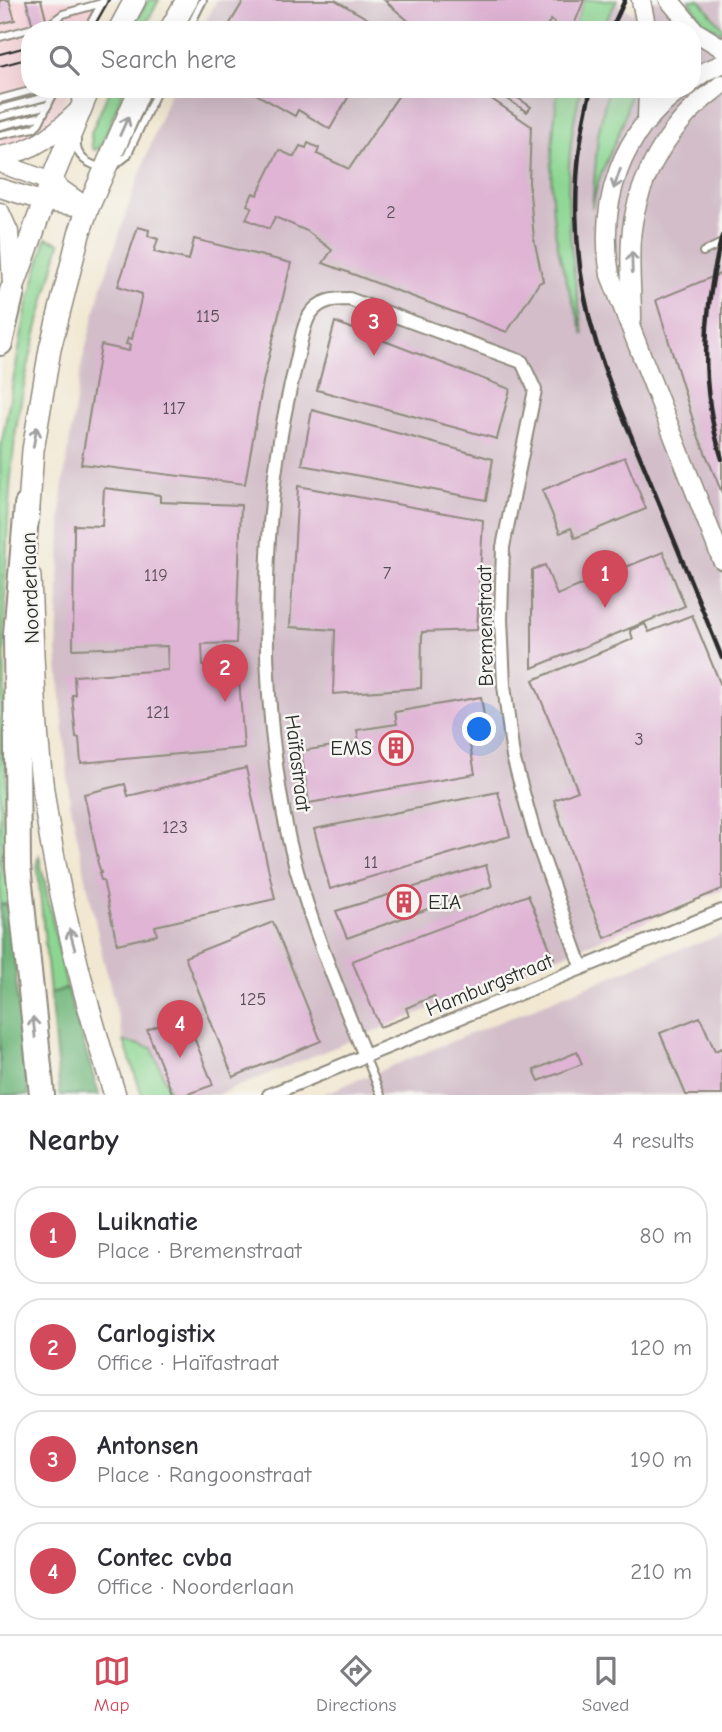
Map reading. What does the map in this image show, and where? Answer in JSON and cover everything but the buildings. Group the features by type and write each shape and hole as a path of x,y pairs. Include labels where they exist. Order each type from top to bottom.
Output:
{"highway":[{"path":"0,343 12,291"},
{"path":"27,505 16,634 18,841 34,1034 42,1095"}],"main road":[{"path":"124,21 135,0"},
{"path":"175,21 187,0"},
{"name":"Noorderlaan","path":"115,1095 64,909 45,800 36,721 27,505 50,349 88,208 137,98"},
{"path":"12,291 85,99"}],"street":[{"path":"641,0 646,21"},
{"path":"669,0 675,21"},
{"path":"669,0 687,21"},
{"path":"701,35 722,48"},
{"path":"701,75 722,64"},
{"path":"701,90 720,86"},
{"path":"671,134 700,102 720,86"},
{"path":"647,118 648,98"},
{"path":"671,98 647,118 629,145 614,182 606,219 606,248 610,275 722,560"},
{"path":"632,331 631,239 636,207 646,177 687,111 689,98"},
{"path":"0,156 41,144 85,99"},
{"path":"0,163 48,192 88,208"},
{"path":"0,188 48,192"},
{"path":"0,212 10,241 12,291"},
{"name":"Bremenstraat","path":"322,302 348,299 522,362 536,390 503,547 501,619 504,685 513,757 536,839 583,968"},
{"name":"Haïfastraat","path":"322,302 309,315 287,398 280,444 268,542 270,689 275,755 285,817 310,919 365,1056"},
{"name":"Hamburgstraat","path":"270,1095 722,911"}],"lane":[{"path":"192,21 203,0"},
{"path":"54,21 63,14 103,1"},
{"path":"92,21 103,1"},
{"path":"0,37 21,31"},
{"path":"0,99 21,93"},
{"path":"0,110 37,98"},
{"path":"0,135 34,128 52,98"},
{"path":"85,99 76,147 79,155 94,166 104,169 112,167 127,156 154,98"},
{"path":"0,117 48,105"},
{"path":"0,126 42,116"},
{"path":"703,252 722,243"},
{"path":"365,1056 381,1095"}],"shaded area":[{"path":"0,0 97,0 91,21 21,21 21,98 65,98 47,132 33,141 0,149"},
{"path":"217,0 617,0 620,6 632,13 640,0 722,0 722,890 217,1095 142,1095 123,1038 102,954 70,802 57,652 62,491 82,362 100,292 168,98 701,98 701,21 206,21"},
{"path":"722,935 722,1095 321,1095 663,955"}],"green space":[{"path":"148,0 159,0 148,21 136,21"},
{"path":"584,0 617,0 606,21 576,21"},
{"path":"689,0 700,0 722,27 722,33 702,20"},
{"path":"106,98 120,98 101,146 95,150 92,148 91,133"},
{"path":"557,98 579,98 568,181 574,273 584,335 570,294 555,232 552,191"},
{"path":"606,98 629,98 623,123 599,179 592,208 598,135"},
{"path":"46,238 60,243 21,400 9,508 4,670 12,904 0,905 0,452 26,311"},
{"path":"39,856 67,989 50,993 37,862"},
{"path":"12,904 17,994 29,1095 0,1095 0,905"},
{"path":"67,989 99,1095 60,1095 50,993"},
{"path":"124,1041 152,1048 171,1095 142,1095"}],"tram line":[{"path":"97,21 109,0"},
{"path":"0,54 21,48"},
{"path":"0,66 21,60"}],"railway":[{"path":"615,21 625,0"},
{"path":"589,98 579,152 576,216 588,311 613,391 722,658"},
{"path":"722,236 711,291 706,348 710,404 722,459"}],"place":[{"name":"Antonsen","path":"374,356"},
{"name":"Luiknatie","path":"605,608"},
{"name":"Carlogistix","path":"225,702"},
{"name":"EMS","path":"396,748"},
{"name":"EIA","path":"404,902"},
{"name":"Contec cvba","path":"180,1058"}]}
